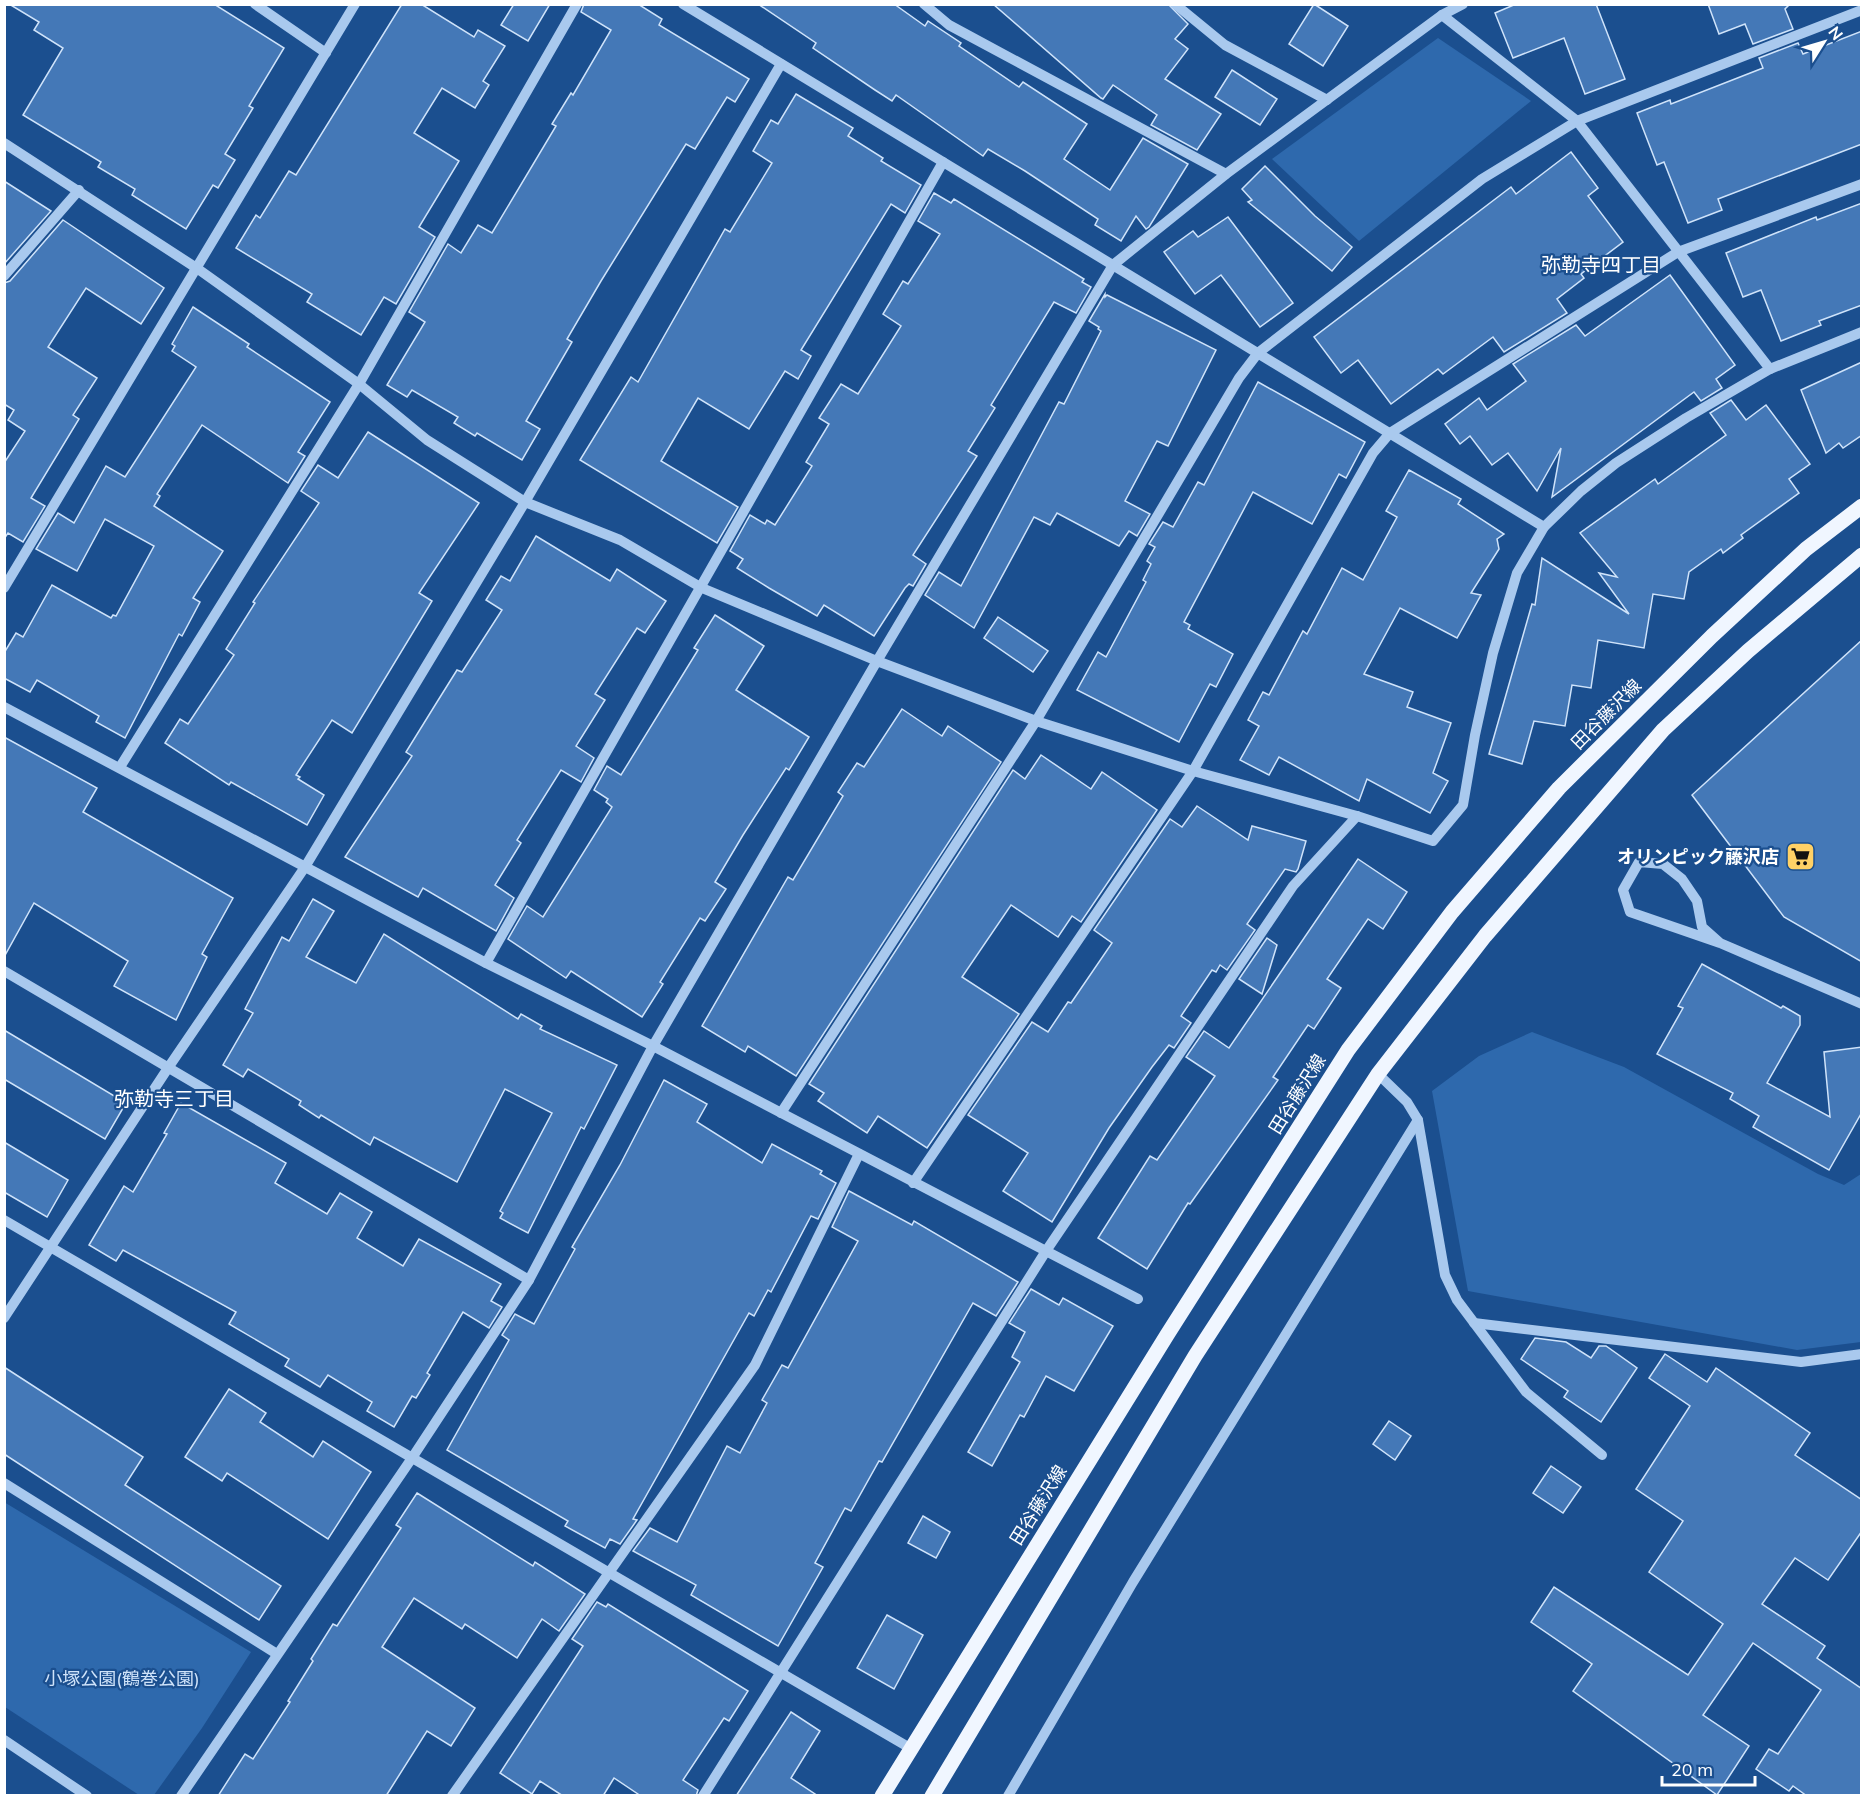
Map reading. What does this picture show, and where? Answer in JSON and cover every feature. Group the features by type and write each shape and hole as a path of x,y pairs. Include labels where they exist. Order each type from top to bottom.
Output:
{"main road":[{"name":"田谷藤沢線","path":"882,1796 1348,1050 1452,912 1576,771 1712,636 1806,549 1862,506"},
{"path":"932,1796 1195,1356 1378,1074 1485,936 1663,730 1748,651 1862,555"}],"street":[{"path":"255,4 326,53"},
{"path":"4,588 198,269 355,4"},
{"path":"120,767 359,384 577,4"},
{"path":"683,4 1544,527"},
{"path":"924,4 949,25 1226,174"},
{"path":"1175,4 1225,45 1327,100"},
{"path":"181,1796 412,1458 530,1280 653,1046 876,661 1113,265 1226,174 1442,15 1462,4"},
{"path":"782,1113 1036,721 1239,378 1258,353 1482,179 1577,122 1862,10"},
{"path":"1442,15 1577,122 1770,369"},
{"path":"4,1318 168,1068 305,867 525,502 781,64"},
{"path":"4,143 198,269 359,384 427,440 525,502 620,540 702,588 876,661 1036,721 1193,771 1357,816 1433,841 1463,805 1493,653 1517,573 1544,527 1581,491 1616,463 1686,418 1770,369 1862,332"},
{"path":"486,963 943,162"},
{"path":"913,1183 1193,771 1373,453 1390,433 1678,252 1862,184"},
{"path":"4,276 79,190"},
{"path":"4,707 486,963 653,1046 1138,1299"},
{"path":"703,1796 1046,1251 1293,886 1357,816"},
{"path":"1720,943 1702,927 1697,901 1682,879 1664,864 1639,862 1623,890 1630,912 1720,943 1862,1004"},
{"path":"4,971 530,1280"},
{"path":"1378,1074 1407,1102 1418,1120 1445,1275 1456,1300 1526,1392 1602,1455"},
{"path":"1008,1796 1133,1582 1418,1120"},
{"path":"452,1796 755,1365 860,1154"},
{"path":"4,1220 910,1748"},
{"path":"1474,1323 1802,1362 1862,1354"},
{"path":"4,1484 277,1654"},
{"path":"4,1740 87,1796"}],"green space":[{"path":"1438,38 1531,101 1359,241 1272,159"},
{"path":"1532,1032 1624,1067 1818,1174 1844,1185 1861,1174 1861,1342 1797,1350 1468,1291 1432,1091 1479,1056"},
{"name":"小塚公園(鶴巻公園)","path":"4,1502 251,1652 202,1728 154,1795 139,1795 5,1707"}],"building":[{"path":"9,4 214,4 284,48 249,106 253,108 225,154 235,160 218,188 213,185 186,229 132,195 135,189 98,167 101,162 23,115 63,48 34,30 39,22"},
{"path":"402,4 421,4 474,37 478,30 505,46 483,81 489,85 475,108 442,88 414,133 459,161 419,227 435,237 396,304 384,297 361,335 307,302 312,294 236,248 256,215 260,218 289,171 296,175"},
{"path":"514,4 550,4 528,41 501,25"},
{"path":"584,4 638,4 662,19 659,25 749,79 735,102 727,97 695,149 686,144 601,281 567,339 572,342 526,421 540,429 522,460 477,433 475,436 454,423 458,417 412,390 407,397 387,385 425,322 409,312 448,244 461,253 478,225 492,233 556,126 552,124 571,93 573,95 611,30 581,12"},
{"path":"758,4 894,4 925,26 928,21 961,43 959,46 1019,87 1023,82 1087,124 1064,159 1110,190 1143,138 1188,164 1149,227 1146,229 1136,216 1121,241 1095,225 1098,219 1025,171 988,149 983,156 896,95 892,101 875,90 813,48 816,43"},
{"path":"993,4 1168,4 1188,24 1175,39 1188,49 1165,79 1221,114 1197,150 1151,125 1157,115 1113,85 1103,99 1101,98"},
{"path":"1314,4 1348,26 1323,66 1289,44"},
{"path":"1516,4 1596,4 1625,79 1585,94 1564,38 1513,58 1495,13"},
{"path":"1708,4 1790,4 1785,9 1793,29 1753,44 1745,24 1719,34"},
{"path":"1862,31 1862,144 1718,199 1722,210 1688,223 1664,162 1657,165 1637,113 1670,100 1671,104 1763,68 1759,58 1798,43 1803,54"},
{"path":"1232,70 1277,99 1260,125 1215,97"},
{"path":"796,94 853,128 848,136 883,158 881,161 921,185 905,213 891,204 801,350 811,356 798,379 785,371 749,429 698,398 661,461 738,507 717,543 580,460 631,377 638,382 725,229 730,232 772,163 753,151 771,120 778,124"},
{"path":"1571,152 1598,188 1588,196 1623,242 1581,274 1584,278 1557,299 1567,313 1504,352 1493,337 1443,374 1438,369 1391,404 1358,360 1341,373 1314,337 1511,187 1516,194"},
{"path":"1265,166 1315,216 1352,247 1332,271 1248,202 1252,200 1242,189"},
{"path":"4,181 51,211 4,264"},
{"path":"934,193 951,203 954,199 1084,279 1082,282 1091,287 1076,313 1054,302 991,405 995,408 968,451 977,456 913,555 926,564 913,586 909,584 905,588 874,636 824,605 817,616 769,588 737,568 743,559 730,551 750,515 765,524 767,520 775,525 812,466 806,462 829,424 819,418 841,384 858,394 901,326 883,314 903,281 908,284 940,234 918,221"},
{"path":"1862,203 1862,305 1819,321 1821,325 1781,341 1761,290 1743,297 1726,253 1816,217 1817,220"},
{"path":"1228,217 1293,303 1260,327 1221,275 1195,294 1164,252 1193,231 1198,237"},
{"path":"63,220 164,288 141,324 86,288 48,347 97,378 73,415 79,419 31,498 45,506 23,542 8,533 4,539 4,463 25,431 8,420 14,410 4,404 4,283 10,281"},
{"path":"1670,275 1735,365 1716,379 1722,388 1701,401 1694,392 1552,497 1561,448 1537,491 1508,453 1492,465 1470,436 1460,444 1445,424 1479,398 1487,410 1526,381 1513,364 1576,325 1585,336"},
{"path":"1105,294 1105,297 1107,295 1216,350 1168,446 1157,441 1125,501 1150,514 1137,536 1129,531 1119,546 1057,513 1050,525 1034,517 974,628 925,595 939,572 961,586 1059,402 1064,404 1101,331 1089,321"},
{"path":"193,307 249,344 247,347 330,402 298,452 305,456 288,483 202,425 157,494 160,496 154,506 223,551 193,598 200,602 182,636 179,634 125,738 96,722 99,716 37,680 30,692 4,678 4,653 16,633 23,637 52,585 111,618 113,615 116,616 154,546 105,519 77,571 36,549 58,513 74,523 106,466 125,477 196,367 172,351 175,346 172,344"},
{"path":"1862,362 1862,435 1843,448 1839,443 1826,453 1801,390"},
{"path":"1258,382 1365,442 1346,478 1339,474 1312,524 1253,492 1184,622 1190,625 1188,629 1233,654 1216,687 1210,684 1179,742 1077,690 1098,652 1106,657 1146,582 1143,580 1151,564 1147,561 1155,547 1149,544 1163,522 1173,527 1198,482 1204,485"},
{"path":"1731,400 1746,420 1766,405 1810,464 1789,479 1799,493 1741,535 1743,538 1723,553 1721,549 1689,572 1684,599 1653,594 1644,648 1598,640 1591,688 1572,685 1565,726 1534,721 1522,764 1489,754 1532,604 1535,605 1542,558 1629,614 1599,573 1617,577 1580,533 1655,479 1658,484 1726,435 1710,413"},
{"path":"368,432 479,503 419,593 432,601 352,733 332,720 296,775 300,777 298,779 324,795 307,825 231,782 229,785 165,743 180,719 188,724 234,655 226,649 255,603 253,602 319,503 301,491 318,465 338,478"},
{"path":"1409,470 1461,499 1458,504 1504,534 1497,539 1499,549 1471,593 1481,595 1457,638 1400,608 1364,674 1413,692 1407,707 1451,723 1433,773 1448,781 1430,813 1367,779 1359,801 1279,757 1269,775 1240,760 1259,726 1248,720 1263,692 1269,695 1303,631 1307,634 1342,568 1363,580 1397,517 1386,511"},
{"path":"536,536 610,581 617,569 666,601 645,633 637,628 595,694 605,700 576,746 594,758 581,782 561,770 517,840 521,843 495,885 514,898 496,931 423,888 418,897 345,857 412,756 406,752 457,670 462,672 502,610 486,600 501,576 510,581"},
{"path":"715,615 764,646 736,690 809,737 789,770 786,768 715,882 726,889 705,921 700,918 660,982 663,984 642,1017 571,971 566,978 508,939 527,906 543,917 612,807 606,802 608,799 594,790 607,766 621,775 698,650 694,648"},
{"path":"998,617 1048,651 1033,672 984,638"},
{"name":"オリンピック藤沢店","path":"1862,640 1862,962 1784,917 1692,795"},
{"path":"902,709 942,736 948,726 1001,762 796,1076 748,1046 745,1052 702,1026 788,877 793,880 843,796 838,792 857,763 864,767"},
{"path":"4,737 97,788 83,812 233,898 202,954 207,957 176,1020 114,986 128,961 34,903 4,957"},
{"path":"1041,755 1091,789 1102,772 1157,810 1081,922 1072,916 1058,937 1011,905 962,977 1019,1014 927,1148 878,1116 867,1133 818,1101 824,1093 809,1084 1013,770 1025,779"},
{"path":"1197,806 1248,840 1252,826 1306,841 1298,869 1296,872 1285,869 1247,924 1255,930 1227,970 1220,965 1216,972 1212,970 1181,1016 1191,1023 1174,1048 1169,1045 1109,1128 1052,1222 1003,1191 1028,1153 968,1115 1032,1022 1048,1032 1068,1002 1071,1003 1112,943 1094,930 1170,819 1182,827"},
{"path":"1358,859 1407,892 1383,929 1368,919 1327,979 1341,988 1314,1029 1308,1025 1273,1077 1278,1080 1190,1204 1188,1203 1147,1269 1098,1238 1150,1156 1157,1160 1215,1076 1186,1057 1204,1031 1229,1048"},
{"path":"313,899 334,911 306,957 356,983 384,934 518,1019 521,1014 542,1026 540,1029 617,1065 584,1129 581,1127 528,1233 500,1218 503,1213 500,1211 552,1113 505,1089 457,1182 374,1137 370,1145 321,1115 319,1118 299,1105 301,1101 248,1069 243,1077 223,1065 253,1013 245,1009 282,937 289,941"},
{"path":"1267,938 1277,945 1262,994 1239,979"},
{"path":"1702,964 1781,1008 1783,1006 1800,1016 1800,1025 1767,1083 1830,1117 1824,1052 1862,1047 1862,1112 1829,1170 1753,1127 1759,1116 1730,1099 1733,1093 1657,1054 1683,1008 1678,1006"},
{"path":"4,1030 126,1103 105,1139 4,1079"},
{"path":"664,1080 707,1104 697,1122 762,1163 772,1144 822,1171 820,1174 836,1183 818,1219 811,1216 771,1292 768,1290 754,1316 749,1313 633,1519 637,1520 620,1544 610,1539 605,1548 565,1526 568,1521 447,1450 509,1340 502,1335 515,1314 534,1324 575,1249 572,1247 620,1165"},
{"path":"181,1103 286,1163 275,1183 327,1214 340,1193 372,1212 357,1238 403,1266 419,1239 501,1284 491,1301 502,1307 489,1328 463,1312 427,1373 430,1375 416,1398 412,1396 394,1427 367,1411 372,1402 328,1375 320,1387 285,1366 289,1359 229,1324 236,1312 123,1250 116,1261 89,1245 124,1186 133,1192 167,1134 164,1133"},
{"path":"4,1142 68,1180 47,1217 4,1192"},
{"path":"849,1191 912,1225 914,1221 1018,1282 996,1316 973,1303 882,1462 879,1461 851,1511 845,1508 815,1563 823,1567 778,1646 691,1595 696,1585 633,1551 650,1528 677,1542 727,1446 740,1453 767,1403 762,1400 782,1365 788,1368 858,1241 832,1227"},
{"path":"1031,1289 1059,1305 1063,1298 1113,1326 1074,1391 1046,1376 1024,1417 1020,1415 992,1466 968,1452 1020,1362 1012,1357 1025,1332 1009,1323"},
{"path":"1535,1338 1566,1342 1591,1358 1599,1346 1606,1346 1637,1368 1601,1422 1564,1397 1568,1391 1521,1359"},
{"path":"1665,1354 1707,1382 1716,1368 1810,1433 1795,1455 1862,1500 1862,1531 1828,1580 1795,1558 1762,1604 1825,1646 1817,1658 1862,1689 1862,1796 1807,1796 1793,1786 1789,1791 1756,1769 1769,1749 1778,1754 1821,1690 1753,1643 1703,1715 1749,1746 1717,1795 1573,1691 1592,1664 1531,1622 1554,1587 1688,1675 1723,1624 1649,1572 1683,1521 1636,1489 1690,1406 1649,1378"},
{"path":"4,1367 143,1457 125,1485 281,1586 259,1620 4,1454"},
{"path":"229,1389 266,1413 260,1422 313,1457 323,1441 371,1472 328,1539 227,1473 222,1481 185,1457"},
{"path":"1389,1421 1411,1436 1395,1460 1373,1444"},
{"path":"1551,1466 1581,1487 1563,1513 1533,1493"},
{"path":"417,1493 533,1566 535,1562 585,1594 559,1631 542,1619 517,1658 465,1624 462,1629 414,1598 382,1647 475,1708 451,1746 427,1731 386,1796 218,1796 245,1754 253,1759 290,1702 288,1701 313,1661 311,1659 333,1624 337,1626 401,1528 396,1525"},
{"path":"923,1516 950,1532 936,1558 908,1543"},
{"path":"597,1602 606,1607 608,1604 748,1691 729,1721 724,1718 683,1780 698,1790 696,1796 641,1796 614,1778 603,1796 563,1796 540,1781 532,1794 500,1773 583,1646 572,1639"},
{"path":"887,1615 923,1635 894,1689 857,1668"},
{"path":"791,1712 820,1731 791,1778 818,1796 736,1796"}],"place":[{"name":"オリンピック藤沢店","path":"1800,856"}],"district":[{"name":"弥勒寺四丁目","path":"1601,264"},
{"name":"弥勒寺三丁目","path":"174,1098"}]}
